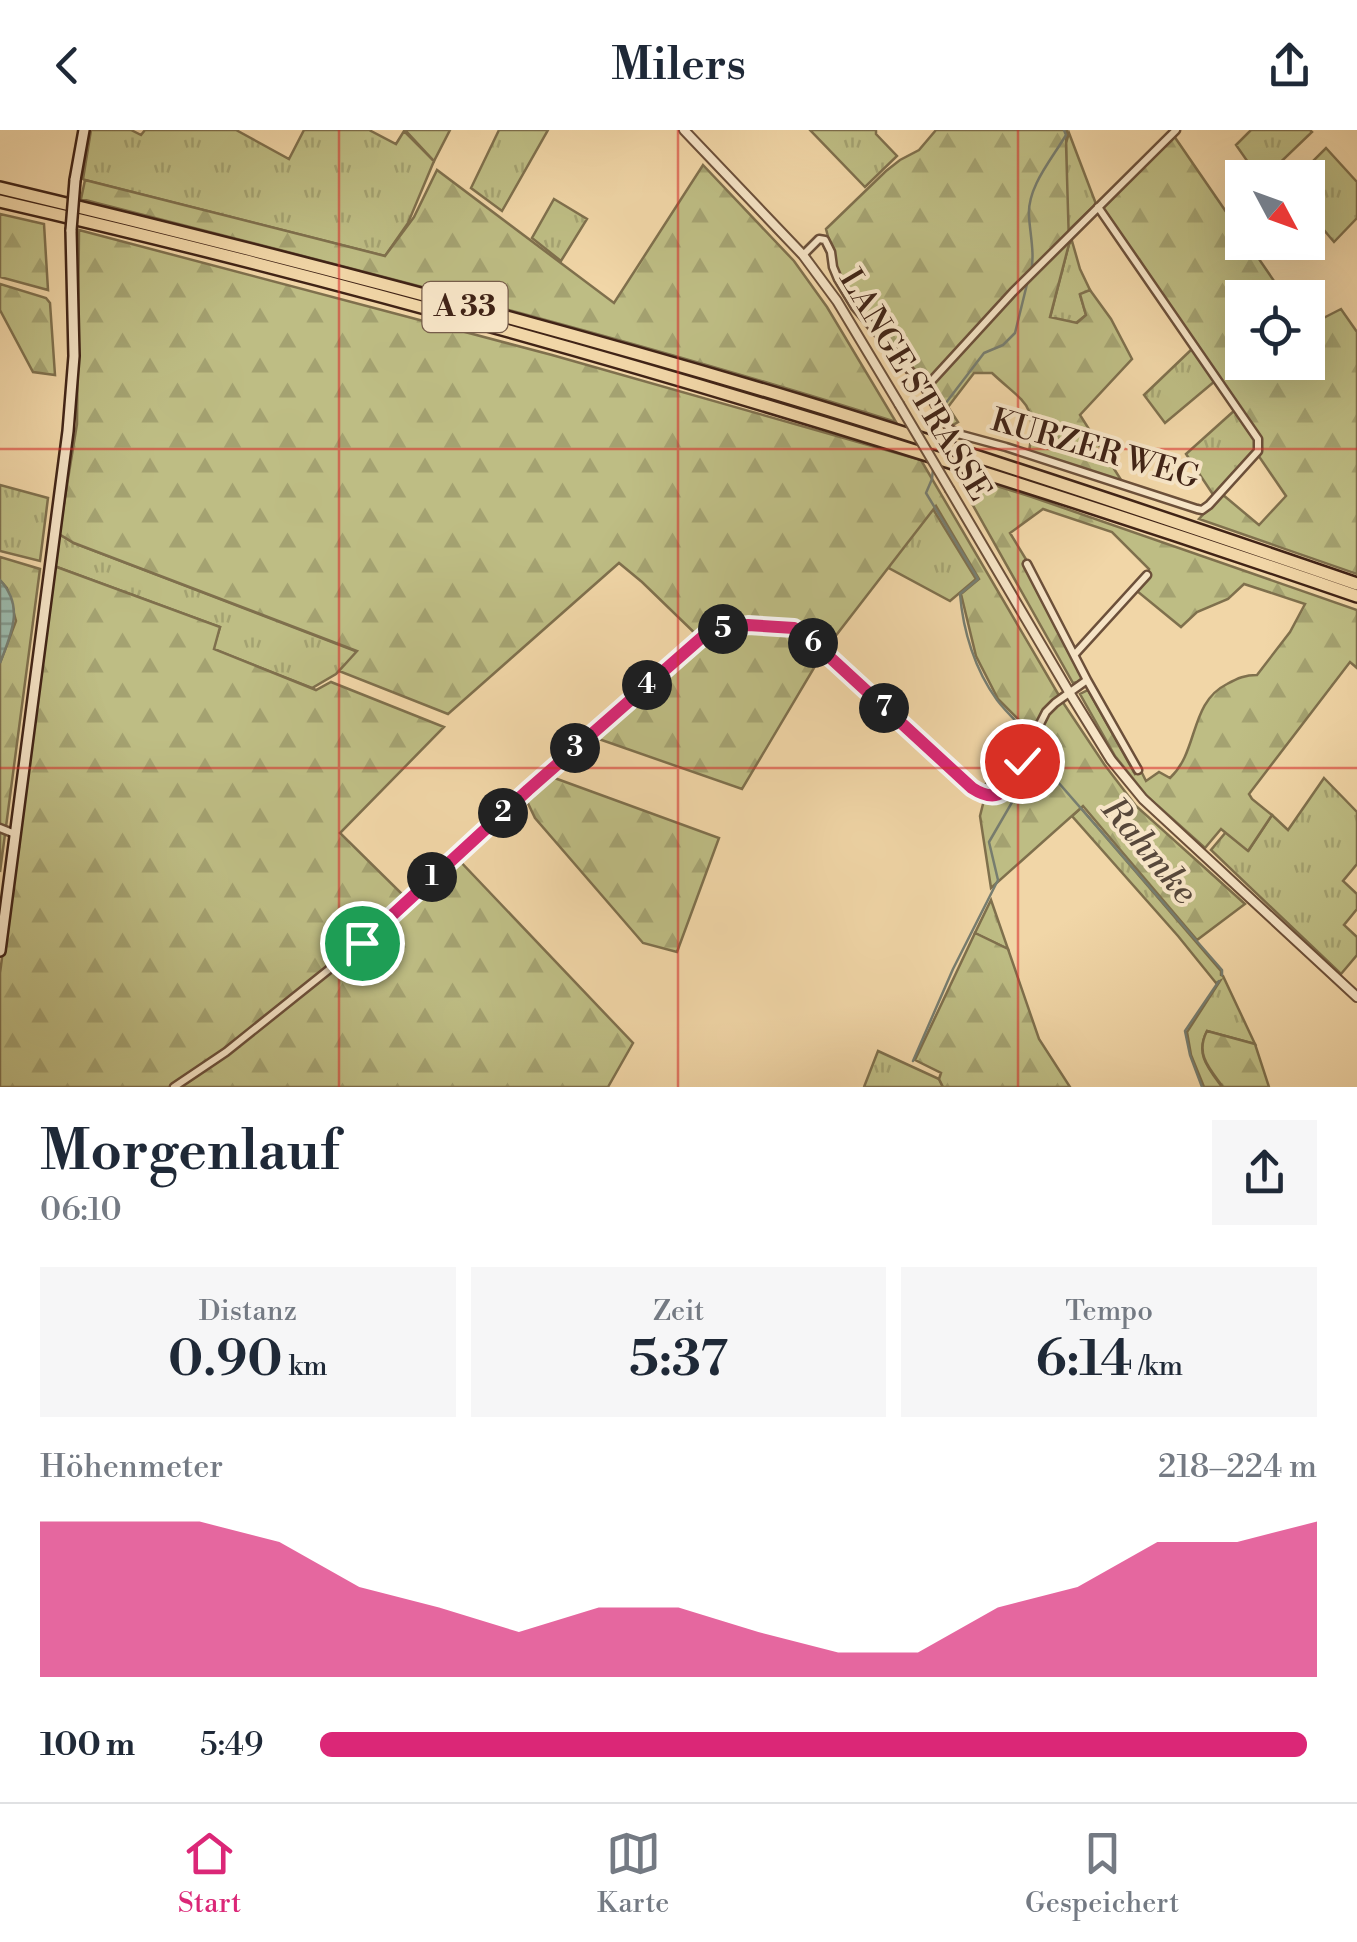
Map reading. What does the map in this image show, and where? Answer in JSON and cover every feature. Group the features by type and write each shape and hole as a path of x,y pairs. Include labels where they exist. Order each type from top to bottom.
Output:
{"highway":[{"name":"A 33","path":"0,188 331,270 674,365 931,448 1357,596"},
{"name":"A 33","path":"0,200 373,293 931,448 1160,516 1357,584"}],"main road":[{"path":"0,951 72,392 71,230 84,130"}],"street":[{"name":"LANGE STRASSE","path":"684,130 803,255 837,302 1069,692 1142,799 1357,997"},
{"path":"925,388 1035,270 1176,130"},
{"name":"KURZER WEG","path":"803,255 820,239 825,240 838,279 855,307 925,388 949,428 958,434 1202,510 1258,451 1258,439 1098,207"},
{"path":"1027,564 1138,770"},
{"path":"1075,654 1146,575"},
{"path":"174,1087 226,1052 362,943 708,632 748,625 794,628 983,795 997,796 1007,789 1046,712 1087,680"},
{"path":"0,828 16,835"}],"green space":[{"path":"91,130 131,130 141,135 145,130 236,130 289,159 304,130 369,130 396,144 404,131 434,161 408,223 385,256 85,180"},
{"path":"405,130 450,130 434,161"},
{"path":"499,130 548,130 502,211 471,188"},
{"path":"810,130 876,130 897,156 865,187"},
{"path":"936,130 1067,130 1069,244 1050,317 1077,323 1086,315 1080,294 1090,290 1132,359 1080,415 1123,483 1029,452 1030,413 1021,399 992,373 974,373 948,407 958,422 951,426 920,378 840,282 826,229 886,171 919,150"},
{"path":"1251,130 1312,132 1283,160 1246,160 1236,145"},
{"path":"1069,133 1096,204 1067,232 1066,143"},
{"path":"1174,136 1225,210 1225,260 1260,260 1273,280 1225,280 1225,380 1325,380 1325,317 1341,309 1357,332 1357,574 1199,519 1222,494 1259,525 1286,496 1258,455 1261,438 1102,208"},
{"path":"1326,148 1357,182 1357,218 1334,242 1325,231 1325,160 1314,160"},
{"path":"703,165 794,261 827,307 896,422 592,333 81,199 85,180 385,256 414,217 437,170 614,303"},
{"path":"554,199 587,219 561,261 532,238"},
{"path":"0,214 44,224 48,290 0,277"},
{"path":"79,230 552,355 921,460 1064,704 1104,764 1136,806 1245,904 1197,940 1083,806 991,888 980,816 985,785 1026,727 998,699 976,656 961,594 979,579 936,506 824,651 742,789 593,737 704,642 619,563 448,714 339,671 357,651 74,543 59,534 77,424"},
{"path":"1072,241 1090,290 1080,295 1086,315 1076,323 1050,318"},
{"path":"0,284 46,298 50,303 55,375 33,372 0,310"},
{"path":"1192,349 1215,381 1165,423 1144,395"},
{"path":"1235,410 1254,438 1256,449 1214,496 1186,454"},
{"path":"957,477 1032,497 1357,610 1357,668 1350,662 1249,794 1272,815 1248,851 1221,829 1205,848 1147,796 1115,756 1080,694 1088,690 1135,774 1141,771 1146,781 1159,772 1170,778 1186,755 1206,703 1227,684 1257,675 1290,632 1305,604 1244,584 1228,599 1197,612 1181,627 1132,587 1149,569 1112,532 1043,509 1010,533 1082,678 1073,683"},
{"path":"0,485 48,498 40,561 0,551"},
{"path":"933,509 976,579 950,601 887,567"},
{"path":"59,534 358,652 336,674 312,688 213,649 220,627 54,566"},
{"path":"0,557 40,569 0,872 0,663 16,621 7,588 0,580"},
{"path":"54,566 220,627 214,649 316,690 331,682 444,727 340,833 408,900 456,857 633,1043 608,1087 0,1087 0,973"},
{"path":"549,776 719,838 677,952 643,943 535,818 525,797"},
{"path":"1324,778 1357,812 1357,864 1343,881 1357,894 1357,909 1344,925 1357,937 1357,955 1341,974 1211,850 1226,832 1249,850 1272,815 1288,830"},
{"path":"1081,808 1221,971 1255,1044 1207,1031 1203,1054 1222,1087 1204,1087 1187,1032 1220,981 1216,983 1072,816"},
{"path":"991,900 1008,949 975,933"},
{"path":"975,933 1008,949 1039,1039 1070,1087 943,1087 941,1073 915,1060"},
{"path":"1207,1031 1255,1044 1269,1087 1223,1087 1203,1054"},
{"path":"878,1051 939,1079 943,1087 864,1087"}],"shaded area":[{"path":"0,580 12,600 14,621 0,663"}],"waterway":[{"name":"Rahmke","path":"1031,272 1029,205 1066,135 1064,130"},
{"name":"Rahmke","path":"942,408 984,353 1003,345 1015,333 1028,280"},
{"name":"Rahmke","path":"934,436 937,415"},
{"name":"Rahmke","path":"933,469 926,493 978,579 960,594 971,650 982,676 1002,706 1041,747 1037,758 1222,970 1222,975"},
{"path":"913,1061 998,880 989,842 1036,761"},
{"name":"Rahmke","path":"1202,1087 1185,1031 1219,981"}],"route":[{"path":"362,943 708,632 748,625 794,628 983,795 997,796 1007,789 1022,761"}]}
